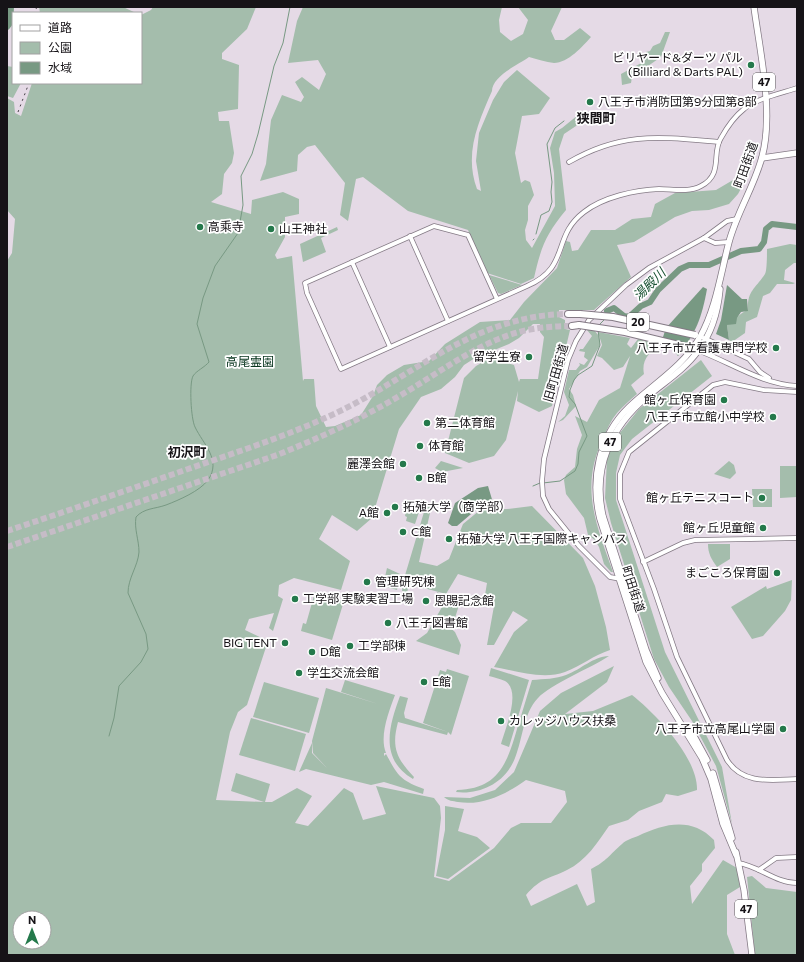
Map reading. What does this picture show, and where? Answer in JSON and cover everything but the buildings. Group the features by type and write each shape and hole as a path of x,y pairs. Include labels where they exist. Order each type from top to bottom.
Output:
{"highway":[{"name":"20","path":"568,314 613,317 700,337"},
{"name":"20","path":"575,325 624,332 693,348"}],"main road":[{"name":"町田街道","path":"752,955 744,890 736,855 723,824 717,793 688,730 644,658 597,504 596,474 602,451 611,431 624,412 677,366 693,348 700,337 708,318 729,242 762,158 767,130 765,99 754,7"},
{"path":"762,158 797,153"}],"street":[{"path":"497,299 467,234 434,226 305,283 313,308 341,369 535,282 547,275 557,260 569,227 576,218 588,208 630,193 655,190 689,190 703,185 710,179 715,170 720,138 744,109 765,99 797,88"},
{"path":"569,162 599,148 635,138 661,137 719,142"},
{"name":"旧町田街道","path":"621,579 608,575 574,541 548,507 542,488 544,459 567,364 576,341 583,329 597,312 630,282 655,264 704,238 727,221 737,219"},
{"path":"410,236 448,321"},
{"path":"704,238 715,243 729,242"},
{"path":"352,262 390,347"},
{"path":"700,337 749,359 760,372 773,382"},
{"path":"693,348 773,382 797,386"},
{"path":"797,392 764,390 725,382 717,383 630,452 620,474 619,494 654,589 676,657 728,762 739,773 752,779 797,780"},
{"path":"643,562 683,543 695,540 797,538"},
{"path":"759,870 776,858 797,857"},
{"path":"738,863 788,882 797,883"}],"green space":[{"path":"39,7 123,7 134,12 40,12"},
{"name":"高尾霊園","path":"153,7 256,7 247,29 222,53 222,59 239,65 238,109 218,112 219,121 229,121 234,153 232,163 224,174 222,194 211,202 251,214 252,200 283,192 299,199 299,214 285,217 285,237 275,255 277,259 292,256 303,381 304,379 314,379 316,406 326,427 335,426 361,415 373,396 377,385 387,375 404,365 429,361 445,344 480,322 510,320 524,302 557,268 566,241 570,242 572,251 578,250 591,230 615,230 632,219 651,217 655,204 675,193 716,190 733,180 743,168 751,170 738,194 729,204 709,210 692,211 675,217 634,242 617,245 631,277 594,310 559,310 559,317 565,320 565,329 570,330 552,406 539,412 517,401 518,391 506,440 494,456 469,463 445,453 464,378 476,366 490,358 514,365 519,382 520,379 538,379 544,337 540,332 540,324 533,324 519,338 509,344 475,358 464,365 455,377 441,389 421,397 399,429 372,518 357,531 332,515 319,539 350,561 341,590 294,578 279,585 278,596 283,599 273,631 269,628 274,613 249,619 245,630 268,641 247,705 238,712 230,732 216,800 264,802 231,791 236,773 270,784 265,802 272,802 297,788 312,796 295,823 308,826 344,788 353,793 363,820 386,814 376,786 434,798 440,806 441,818 434,877 449,881 494,848 511,828 521,823 551,823 567,802 565,791 526,780 494,798 476,802 458,802 444,797 470,798 495,790 514,772 540,711 561,693 614,666 607,682 565,714 593,711 632,695 642,703 663,725 683,751 691,764 697,790 678,796 666,794 662,802 639,811 628,820 609,826 591,851 580,862 536,885 526,895 531,906 577,884 587,906 595,902 591,869 630,839 648,831 668,825 687,825 706,833 714,840 715,848 702,864 702,871 690,886 692,904 723,860 737,868 740,887 727,895 727,934 735,955 7,955 7,261 12,253 15,219 7,210 7,98 14,102 15,113 21,116 32,84 142,84 142,14 151,10"},
{"path":"303,7 502,7 499,20 500,32 511,41 523,34 528,20 518,7 562,7 551,31 555,40 564,40 580,28 591,37 575,53 565,60 554,63 529,57 512,67 496,80 474,139 472,151 473,176 477,189 481,191 476,161 479,133 493,100 504,82 517,70 550,98 539,114 522,116 515,153 521,183 525,180 530,182 534,195 528,206 528,220 525,230 526,240 532,248 555,206 554,173 550,148 555,132 583,111 616,120 615,123 582,122 564,134 559,149 566,210 545,241 534,278 521,284 487,273 468,230 408,211 363,177 356,179 348,221 340,215 345,183 315,145 307,147 298,155 297,171 260,181 266,164 271,120 282,95 301,102 304,97 295,82 302,77 319,90 326,74 318,60 288,63 297,21"},
{"path":"665,32 670,32 661,57 632,77 631,83 622,85 621,74 645,61 646,52 650,51 653,46 660,43"},
{"path":"7,66 12,67 12,84 20,84 13,98 7,96"},
{"path":"337,227 338,230 321,238 326,252 303,262 300,244"},
{"path":"790,244 797,245 797,263 794,263 785,270 784,280 795,283 777,284 770,293 763,296 757,317 746,322 745,333 732,342 729,340 727,325 748,310 750,294 766,272 767,249"},
{"path":"489,275 522,285 501,294 498,293"},
{"path":"593,329 599,336 600,345 587,367 580,371 569,389 573,395 576,406 563,420 558,422 565,416 569,405 564,392 569,370 576,370 580,365 579,363 584,365 588,360 584,357 585,352 579,351 580,349 583,349 592,336 587,330"},
{"path":"598,332 630,338 627,344 631,348 638,339 659,344 645,360 643,369 644,374 631,385 637,394 619,410 609,425 592,472 591,489 596,521 613,572 611,572 604,564 599,547 595,540 588,535 584,518 566,494 564,480 566,475 575,467 577,449 582,435 575,416 587,422 599,400 620,388 630,356 623,367 614,370 602,358 597,356 602,345"},
{"path":"701,360 712,376 632,439 620,455 616,473 616,500 665,652 722,767 732,824 716,766 692,721 669,687 654,659 611,523 605,498 607,459 611,444 639,409"},
{"path":"441,461 463,468 442,472 435,468"},
{"path":"729,461 734,465 736,473 730,479 714,474"},
{"path":"780,466 797,466 797,497 780,498"},
{"name":"館ヶ丘テニスコート","path":"752,489 772,489 772,507 753,507"},
{"path":"408,502 421,506 415,524 406,521 407,517 405,516"},
{"path":"427,502 432,504 419,562 437,566 449,559 463,524 480,510 532,506 583,558 595,586 606,627 610,650 571,670 557,674 530,674 494,667 514,632 528,620 513,611 494,645 487,645 494,606 485,595 487,583 458,574 446,594 409,584 407,593 402,591 403,582"},
{"path":"708,544 730,544 730,559 717,567 710,556"},
{"path":"387,568 400,574 397,590 383,586"},
{"path":"792,580 791,600 785,611 763,636 752,639 731,607 766,586 767,589"},
{"path":"315,592 344,601 332,640 301,631 303,623 306,624"},
{"path":"437,592 459,605 455,618 448,626 455,632 461,645 459,655 416,641 427,633 442,607"},
{"path":"609,656 552,687 538,698 529,711 518,750 506,774 492,785 483,789 456,792 457,790 471,789 482,785 499,772 513,742 532,680 550,679 572,673 592,661"},
{"path":"491,668 529,680 509,747 501,744 511,711 512,693 510,686 505,681 489,676"},
{"path":"447,669 469,676 451,735 448,732 423,723 440,670 446,672"},
{"path":"345,680 395,695 384,731 384,746 386,753 384,753 384,756 386,754 400,776 410,783 424,789 423,794 384,782 371,785 306,769 299,772 312,743 312,753 327,768 313,753 312,741 326,688 378,704 341,692"},
{"path":"264,682 319,698 309,733 253,717"},
{"path":"400,696 408,698 404,713 405,718 448,732 447,735 398,722 395,739 397,752 403,764 414,777 413,779 402,771 395,762 391,752 390,730"},
{"path":"251,718 306,734 295,771 239,755"},
{"path":"445,806 464,809 458,831 477,837 490,848 448,879 436,876 445,830"},
{"path":"752,876 766,888 797,892 797,955 755,955 747,877"}],"water":[{"path":"727,285 742,299 747,299 748,311 741,312 737,318 736,324 727,325 729,340 716,334 721,320"},
{"path":"703,287 707,289 703,308 694,332 678,356 663,337 666,328"},
{"path":"488,486 494,506 477,509 457,526 452,526 448,523 455,503 478,488"}],"waterway":[{"path":"7,27 10,23 11,7"},
{"path":"109,736 114,718 119,686 141,662 148,649 146,634 128,593 128,588 139,552 136,517 146,510 166,505 183,498 200,488 208,480 212,473 213,466 210,452 195,427 192,409 191,386 193,376 209,362 197,324 203,298 215,266 238,233 243,205 241,176 252,154 258,134 274,66 283,43 290,7"},
{"path":"536,234 541,215 549,211 552,202 552,182 547,144 555,128 564,121"},
{"name":"湯殿川","path":"607,311 614,308 624,316 629,317 641,306 650,302 658,290 680,269 689,265 709,265 741,251 759,249 764,242 766,229 772,224 797,227"},
{"name":"湯殿川","path":"599,325 605,319"},
{"name":"湯殿川","path":"543,483 560,481 575,471 578,464 579,452 587,436 575,404 569,397 570,390 578,375 592,366 600,345 598,330"},
{"name":"湯殿川","path":"533,486 540,483"}],"tunnel":[{"path":"7,531 274,439 325,418 356,403 442,352 501,325 533,317 568,314"},
{"path":"7,547 294,448 327,434 375,410 464,356 510,335 538,328 572,326"}],"railway":[{"path":"36,7 37,12"},
{"path":"18,112 29,84"}],"place":[{"name":"ビリヤード&ダーツ パル (Billiard & Darts PAL)","path":"751,65"},
{"name":"八王子市消防団第9分団第8部","path":"590,102"},
{"name":"高乘寺","path":"200,227"},
{"name":"山王神社","path":"271,229"},
{"name":"八王子市立看護専門学校","path":"776,348"},
{"name":"留学生寮","path":"529,357"},
{"name":"館ヶ丘保育園","path":"724,400"},
{"name":"八王子市立館小中学校","path":"773,417"},
{"name":"第二体育館","path":"427,423"},
{"name":"体育館","path":"420,446"},
{"name":"麗澤会館","path":"403,464"},
{"name":"B館","path":"419,478"},
{"name":"館ヶ丘テニスコート","path":"762,498"},
{"name":"拓殖大学（商学部）","path":"395,507"},
{"name":"A館","path":"387,513"},
{"name":"館ヶ丘児童館","path":"763,528"},
{"name":"C館","path":"403,532"},
{"name":"拓殖大学 八王子国際キャンパス","path":"449,539"},
{"name":"まごころ保育園","path":"777,573"},
{"name":"管理研究棟","path":"367,582"},
{"name":"工学部 実験実習工場","path":"295,599"},
{"name":"恩賜記念館","path":"426,601"},
{"name":"八王子図書館","path":"388,623"},
{"name":"BIG TENT","path":"285,643"},
{"name":"工学部棟","path":"350,646"},
{"name":"D館","path":"312,652"},
{"name":"学生交流会館","path":"299,673"},
{"name":"E館","path":"424,682"},
{"name":"カレッジハウス扶桑","path":"501,721"},
{"name":"八王子市立高尾山学園","path":"783,729"}],"district":[{"name":"狭間町","path":"596,118"},
{"name":"初沢町","path":"187,452"}]}
